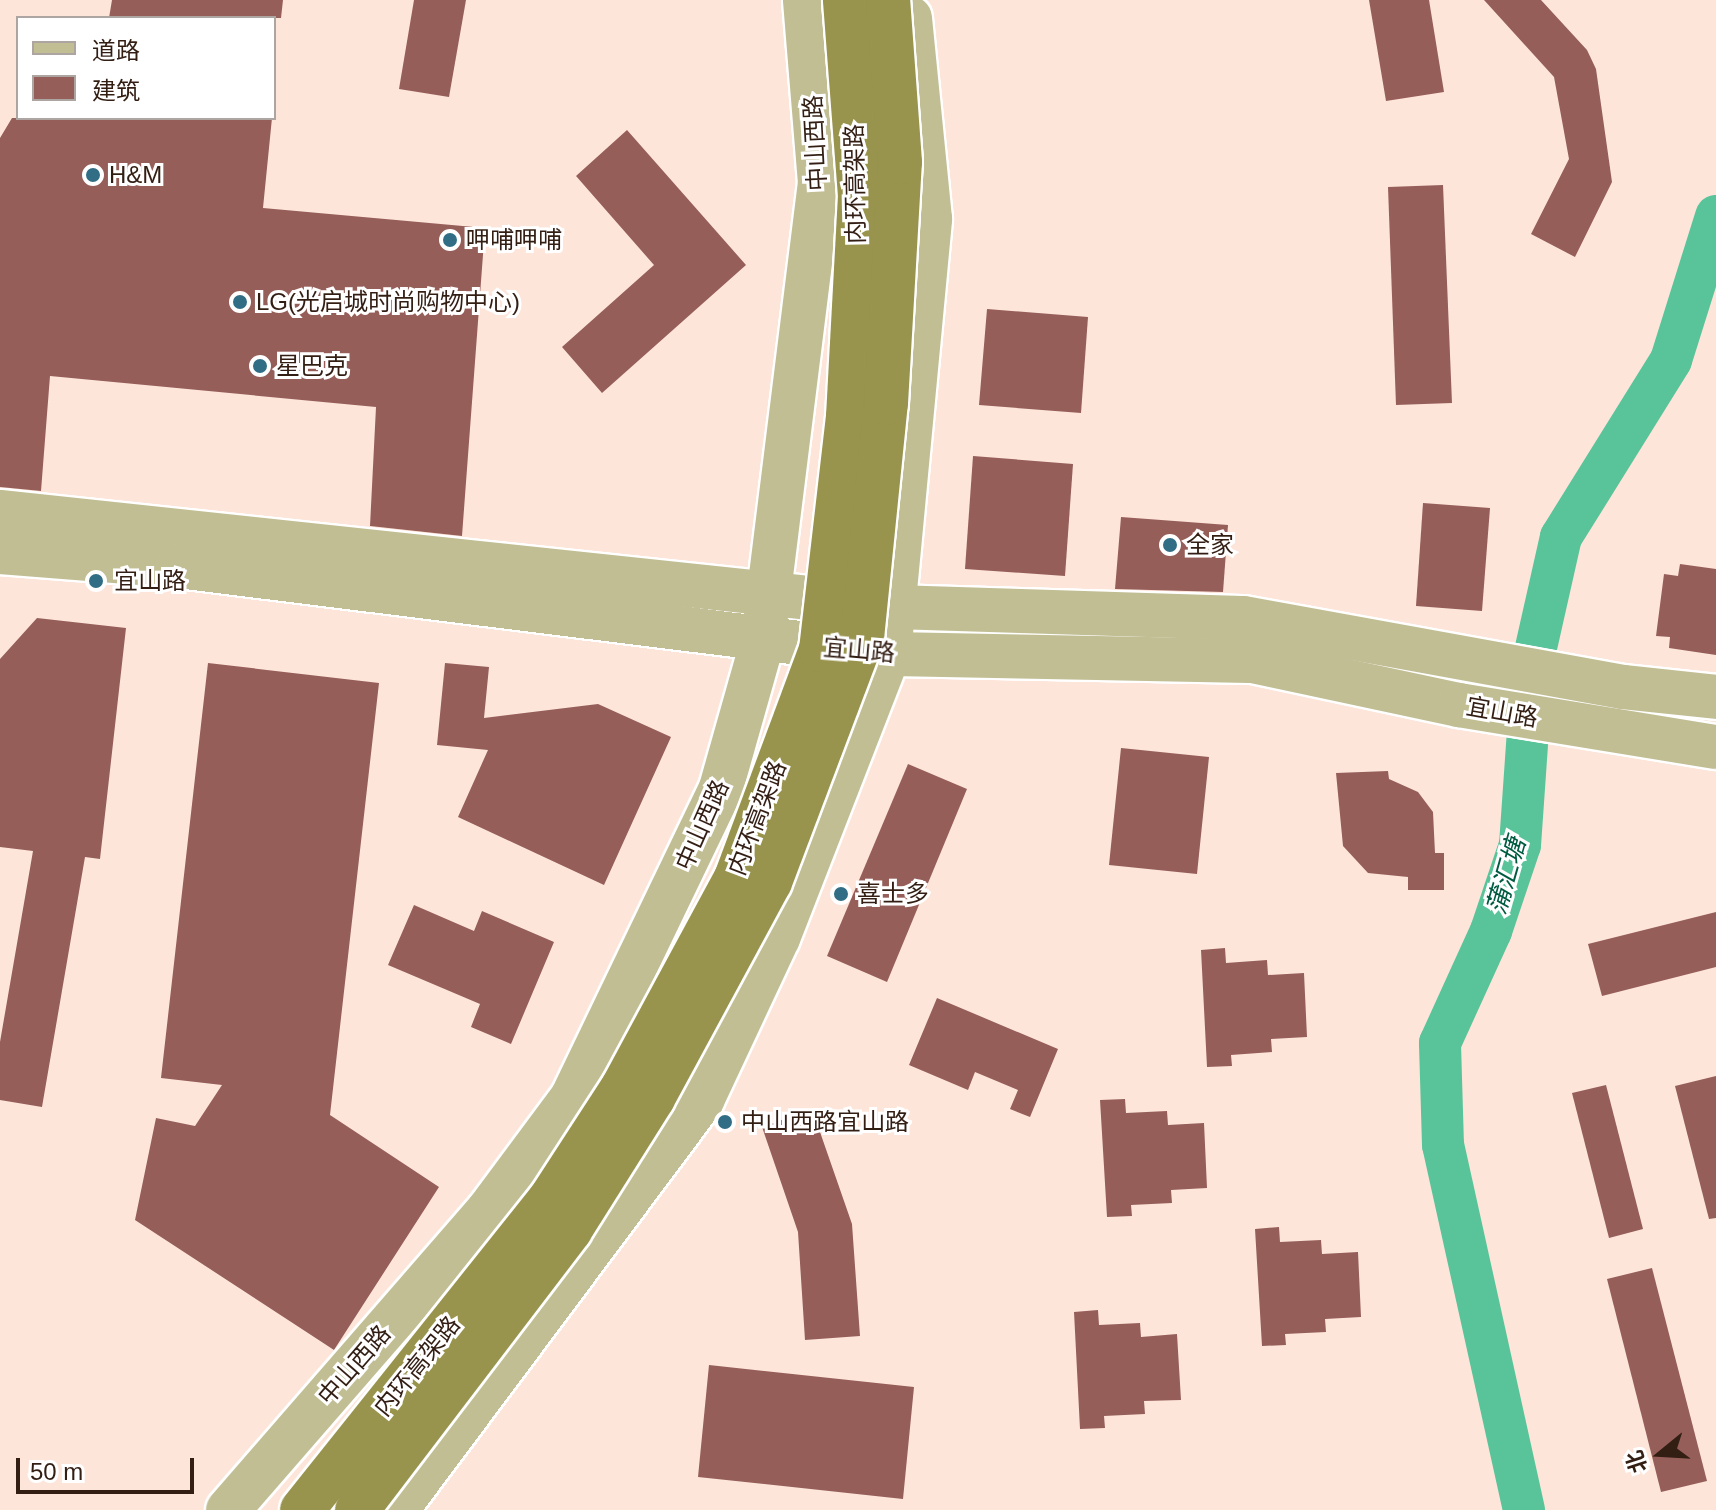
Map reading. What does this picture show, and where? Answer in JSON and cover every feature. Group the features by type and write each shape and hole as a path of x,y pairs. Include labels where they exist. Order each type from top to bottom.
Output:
{"highway":[{"name":"内环高架路","path":"302,1510 549,1201 623,1087 736,878 821,650 848,417 860,196 845,0"},
{"name":"内环高架路","path":"357,1510 570,1230 653,1098 770,882 862,638 886,403 900,162 888,0"}],"main road":[{"name":"中山西路","path":"228,1510 488,1211 572,1098 721,788 763,640 820,183 805,0"},
{"path":"396,1510 702,1100 778,938 889,654 930,219 908,0"},
{"name":"宜山路","path":"0,512 769,590 893,607 1243,618 1623,687 1716,697"},
{"name":"宜山路","path":"0,552 178,566 889,654 1253,661 1459,705 1716,747"}],"building":[{"path":"112,0 283,0 281,18 109,16"},
{"path":"414,0 466,0 449,97 399,89"},
{"path":"1369,0 1429,0 1444,92 1386,101"},
{"path":"1484,0 1541,0 1587,50 1596,69 1612,182 1575,257 1531,234 1569,159 1554,77"},
{"name":"LG(光启城时尚购物中心)","path":"12,118 272,120 263,208 485,228 462,536 370,526 376,407 50,376 41,491 0,487 0,138"},
{"path":"627,130 746,265 602,393 562,347 654,265 576,176"},
{"path":"1443,185 1452,403 1396,405 1388,187"},
{"path":"987,309 1088,317 1081,413 979,405"},
{"path":"973,456 1073,464 1065,576 965,569"},
{"path":"1423,503 1490,508 1482,611 1416,606"},
{"path":"1121,517 1228,525 1223,592 1115,589"},
{"path":"1680,564 1716,569 1716,655 1669,648 1670,637 1656,636 1664,574 1678,576"},
{"path":"37,618 126,628 100,859 85,857 42,1107 0,1100 0,1042 33,851 0,847 0,659"},
{"path":"208,663 379,683 330,1115 439,1187 334,1350 135,1220 156,1118 195,1126 222,1085 161,1078"},
{"path":"445,663 489,667 484,718 598,704 671,737 604,885 458,817 488,750 437,745"},
{"path":"1121,748 1209,757 1197,874 1109,865"},
{"path":"908,764 967,789 887,982 827,956"},
{"path":"1388,771 1389,779 1418,792 1433,812 1435,853 1444,853 1444,890 1408,890 1408,877 1368,873 1343,846 1336,773"},
{"path":"414,905 474,931 482,911 554,942 511,1044 471,1027 480,1004 388,965"},
{"path":"1716,912 1716,967 1602,996 1588,944"},
{"path":"1225,948 1226,963 1267,960 1268,975 1304,973 1307,1037 1271,1039 1272,1052 1231,1055 1232,1066 1207,1067 1201,950"},
{"path":"937,998 1058,1049 1030,1117 1010,1109 1018,1090 975,1072 968,1090 909,1065"},
{"path":"1716,1076 1716,1218 1709,1219 1675,1086"},
{"path":"1606,1085 1643,1229 1609,1238 1572,1093"},
{"path":"1125,1099 1126,1113 1167,1111 1168,1125 1204,1123 1207,1188 1171,1190 1172,1203 1131,1205 1132,1216 1107,1217 1100,1100"},
{"path":"812,1109 852,1224 860,1336 805,1340 798,1232 762,1127"},
{"path":"1279,1227 1280,1242 1321,1240 1322,1254 1358,1252 1361,1317 1325,1319 1326,1332 1285,1334 1286,1345 1262,1346 1255,1229"},
{"path":"1652,1268 1707,1481 1661,1492 1607,1279"},
{"path":"1098,1310 1099,1325 1140,1323 1141,1337 1177,1334 1181,1400 1144,1401 1145,1414 1104,1416 1105,1428 1080,1429 1074,1312"},
{"path":"709,1365 914,1387 903,1499 698,1477"}],"waterway":[{"name":"蒲汇塘","path":"1524,1510 1443,1145 1440,1043 1491,931 1520,845 1533,661 1561,537 1671,360 1716,216"}],"place":[{"name":"H&M","path":"93,175"},
{"name":"呷哺呷哺","path":"450,240"},
{"name":"LG(光启城时尚购物中心)","path":"240,302"},
{"name":"星巴克","path":"260,366"},
{"name":"全家","path":"1170,545"},
{"name":"宜山路","path":"96,581"},
{"name":"喜士多","path":"841,894"},
{"name":"中山西路宜山路","path":"725,1122"}]}
